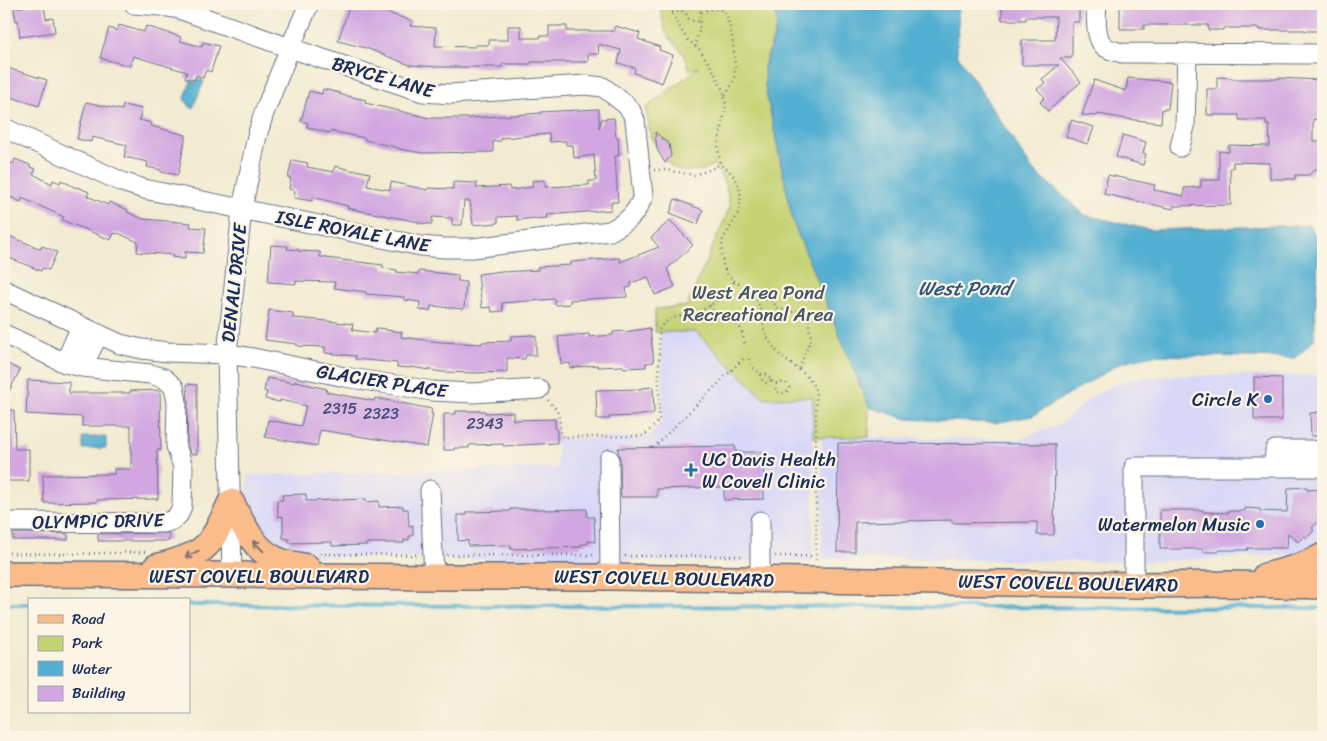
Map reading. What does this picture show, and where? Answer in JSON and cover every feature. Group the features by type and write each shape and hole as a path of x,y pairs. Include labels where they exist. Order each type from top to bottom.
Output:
{"main road":[{"path":"131,575 186,558 202,550 210,540 230,502"},
{"path":"230,502 250,538 261,550 282,562 353,576"},
{"path":"1231,584 1292,569 1323,556"},
{"name":"WEST COVELL BOULEVARD","path":"4,574 353,576 433,566 760,567 816,580 1323,586"}],"street":[{"name":"BRYCE LANE","path":"134,4 161,6 179,10 423,92 452,94 585,85 603,87 631,111 635,120 640,170"},
{"name":"DENALI DRIVE","path":"232,575 227,354 242,209 257,136 290,48 309,4"},
{"path":"1097,4 1099,38 1103,45 1111,50 1122,53 1323,54"},
{"path":"1180,147 1185,126 1187,53"},
{"name":"ISLE ROYALE LANE","path":"4,128 122,182 144,189 421,246 444,248 473,248 610,231 631,217 638,207 642,196 640,170"},
{"name":"GLACIER PLACE","path":"4,290 120,344 142,349 227,354 345,377 432,391 472,393 539,389"},
{"path":"73,365 81,326"},
{"name":"OLYMPIC DRIVE","path":"4,334 73,365 150,374 164,378 174,387 177,402 176,446 183,466 182,506 179,514 173,520 164,523 4,522"},
{"path":"73,365 98,334"},
{"path":"1134,585 1134,467 1274,467 1318,458"},
{"path":"609,459 610,566"},
{"path":"430,490 433,566"},
{"path":"760,521 760,567"}],"path":[{"path":"670,4 672,12 686,38 699,50 713,70 723,90 726,106 718,146 720,164"},
{"path":"696,47 701,4"},
{"path":"701,12 711,9 719,10 723,12 728,20 734,48 735,78 724,98"},
{"path":"672,12 686,12 687,17 691,21 700,21"},
{"path":"640,170 666,170 694,175 720,164"},
{"path":"720,164 728,169 736,178 740,188 741,200 737,214 723,240 721,255 724,269 735,281 750,291 759,306 766,336 776,350 807,376 814,384 816,392 816,580"},
{"path":"539,389 560,417 560,432 563,437 644,436 659,422 658,330 668,321 710,306 735,281"},
{"path":"754,297 772,301 778,308 788,312 807,310 811,338 799,370"},
{"path":"710,306 716,318 737,325 740,328 746,347"},
{"path":"656,444 744,358"},
{"path":"749,359 751,365 761,374 760,376 764,382 768,384 770,381"},
{"path":"761,374 767,374 770,381 776,384 786,383 790,388 786,393 780,393 775,390 776,384"},
{"path":"4,553 153,552"},
{"path":"318,554 433,566 760,567 816,556"}],"shaded area":[{"path":"661,332 696,332 764,398 813,397 813,562 302,557 271,549 247,511 247,475 557,468 557,438 648,437 663,420"},
{"path":"1323,375 1323,537 1312,546 1294,554 1143,562 822,558 822,437 1020,439 1060,424 1092,396 1115,384 1135,378 1155,376"}],"green space":[{"name":"West Area Pond Recreational Area","path":"659,4 775,4 777,27 764,66 765,87 793,222 869,407 869,437 813,437 813,397 764,398 696,332 655,332 655,309 687,306 730,207 726,186 714,164 705,170 685,171 674,168 668,163 651,138 646,108 699,67 690,70 683,53 666,34"}],"water":[{"name":"West Pond","path":"775,4 959,4 957,54 1032,169 1085,215 1150,230 1309,225 1319,240 1314,340 1296,358 1153,355 1122,362 1032,416 994,423 907,419 869,407 793,222 765,87 764,66 777,27"},
{"path":"199,79 204,81 193,108 184,100 191,81 195,82"},
{"path":"83,437 106,437 106,448 83,449"}],"building":[{"path":"44,4 46,19 53,18 55,32 20,37 14,8"},
{"path":"350,4 373,4 380,6 379,10 412,21 410,26 436,28 435,46 475,47 475,45 489,45 489,40 508,40 508,26 521,26 521,38 540,38 540,36 549,36 549,26 567,26 567,31 614,31 615,26 640,33 638,39 660,47 659,50 673,55 662,83 634,73 635,68 618,63 621,50 598,44 599,54 588,54 588,62 531,62 531,64 503,64 502,67 410,65 366,48 338,41"},
{"path":"1002,4 1079,4 1079,22 1072,22 1072,58 1060,58 1081,82 1048,111 1040,102 1045,97 1037,89 1045,83 1042,79 1059,65 1022,65 1022,40 1055,40 1056,17 1026,17 1026,20 1002,20"},
{"path":"1120,4 1323,4 1323,25 1320,25 1320,31 1259,30 1259,28 1208,30 1208,25 1144,25 1144,29 1120,29"},
{"path":"119,25 144,32 146,26 181,37 180,41 202,47 203,42 219,46 211,72 206,70 203,78 196,75 195,80 185,78 187,72 133,56 130,66 100,58 109,28 117,31"},
{"path":"4,67 47,80 39,106 4,95"},
{"path":"1217,77 1232,79 1322,80 1321,120 1313,119 1313,141 1323,141 1323,169 1315,169 1309,175 1295,175 1295,179 1270,179 1270,163 1233,162 1233,168 1230,168 1231,205 1174,206 1173,209 1104,194 1108,175 1155,185 1154,190 1184,196 1184,188 1201,187 1201,180 1219,180 1219,151 1229,152 1229,145 1270,146 1269,125 1266,125 1266,120 1239,120 1239,115 1207,115 1207,89 1217,89"},
{"path":"1128,78 1171,82 1168,109 1162,109 1161,123 1098,114 1097,116 1082,115 1094,80 1126,91"},
{"path":"323,89 366,100 365,103 429,118 473,118 599,109 599,128 602,119 614,118 616,137 618,137 619,156 615,156 618,202 611,202 611,210 547,215 548,218 535,219 517,220 517,216 498,217 498,223 473,225 470,201 464,201 462,225 452,225 452,218 432,217 432,224 418,223 347,208 348,206 313,197 312,201 294,198 295,191 289,189 291,178 288,178 292,160 308,163 307,167 333,172 335,166 370,173 367,186 390,190 391,182 428,190 428,188 453,189 453,182 477,183 476,188 509,186 510,190 533,187 532,181 545,180 545,187 589,185 589,181 596,181 594,155 574,158 573,145 566,145 566,141 550,142 549,134 501,138 501,141 493,141 493,152 423,153 399,149 365,140 365,138 330,131 329,133 307,127 308,123 301,121 309,91 322,94"},
{"path":"86,102 122,110 123,105 142,109 139,120 152,123 151,126 186,135 178,175 147,167 148,162 124,157 127,145 92,137 91,142 77,139"},
{"path":"1071,120 1094,127 1088,144 1066,137"},
{"path":"655,132 669,144 671,156 665,163 657,149"},
{"path":"1123,135 1146,142 1143,153 1146,154 1143,165 1116,157"},
{"path":"15,159 36,169 33,174 52,184 53,180 60,183 61,180 89,192 87,196 108,205 109,202 143,219 191,223 190,227 206,228 203,253 185,252 185,259 172,257 173,255 137,252 138,242 118,233 114,233 111,240 62,220 64,217 22,198 21,202 4,194 4,167 6,162 13,164"},
{"path":"675,199 703,210 698,224 670,213"},
{"path":"670,220 693,245 667,269 675,287 655,295 648,277 631,283 631,287 626,288 627,297 570,300 570,304 555,305 555,299 502,303 503,311 492,312 491,307 482,308 478,274 538,270 537,267 571,265 571,262 620,258 620,262 659,247 651,238"},
{"path":"4,234 41,249 42,246 57,252 49,270 42,268 41,271 4,254"},
{"path":"271,245 288,246 287,249 298,251 320,252 320,257 383,265 383,268 397,270 396,272 419,274 419,271 458,275 458,281 466,282 464,309 431,306 430,311 419,310 420,302 404,300 404,297 366,294 366,292 334,288 335,282 296,281 296,284 268,282"},
{"path":"269,310 293,313 293,318 353,324 352,330 375,333 376,328 386,329 402,332 401,337 440,342 482,344 482,342 511,341 511,336 533,335 536,336 536,355 526,355 525,359 507,358 507,372 442,372 411,367 397,367 397,363 355,359 356,356 325,353 325,347 297,346 297,344 265,340"},
{"path":"650,328 654,362 646,363 646,367 598,367 597,365 570,368 570,363 561,364 558,337 589,334 589,337 613,335 613,332"},
{"path":"4,362 20,370 4,401"},
{"name":"Circle K","path":"1254,377 1282,378 1282,420 1254,420"},
{"path":"267,378 305,383 327,389 326,392 374,401 375,398 432,409 431,414 433,414 427,447 320,430 317,446 265,437 268,420 301,426 306,406 280,400 280,402 265,399 267,392 264,391"},
{"path":"28,380 69,382 69,393 130,393 130,391 160,390 161,450 157,450 158,499 44,503 43,475 114,474 114,469 131,469 131,426 82,426 82,417 26,414"},
{"path":"187,384 197,385 197,454 191,454 187,444"},
{"path":"653,387 654,413 597,419 596,390"},
{"path":"4,410 14,410 15,449 29,449 29,481 4,481"},
{"path":"456,411 513,412 513,420 555,419 557,443 503,446 503,444 469,445 469,448 444,450 444,414 456,414"},
{"path":"1323,412 1323,436 1311,436 1310,413"},
{"path":"838,443 1055,444 1054,535 1037,535 1037,522 952,523 952,520 855,522 855,552 837,552"},
{"name":"UC Davis Health W Covell Clinic","path":"735,446 736,452 763,452 764,499 724,500 724,487 657,489 657,497 621,497 618,448"},
{"path":"1307,487 1307,490 1323,489 1323,516 1312,528 1314,530 1307,538 1304,536 1298,542 1288,533 1287,548 1247,548 1248,550 1220,550 1218,552 1203,552 1203,549 1160,549 1160,510 1203,510 1203,512 1228,513 1228,511 1245,511 1245,508 1260,509 1260,511 1287,512 1288,488"},
{"path":"306,494 306,501 366,499 366,502 379,501 379,507 403,506 403,509 408,509 409,526 413,525 413,536 409,536 409,540 404,540 404,543 367,543 367,545 332,546 332,542 289,543 289,539 283,538 283,516 278,517 277,500 283,500 282,495"},
{"path":"510,509 587,509 587,517 594,517 595,542 588,541 588,544 581,544 581,547 511,549 511,545 468,546 468,540 458,541 458,515 467,515 467,512 510,511"},
{"path":"13,533 68,534 68,540 13,540"},
{"path":"169,533 169,541 98,541 98,534"}],"waterway":[{"path":"4,604 28,604"},
{"path":"190,605 1323,608"}],"place":[{"name":"Circle K","path":"1268,399"},
{"name":"UC Davis Health W Covell Clinic","path":"691,470"},
{"name":"Watermelon Music","path":"1260,524"}]}
